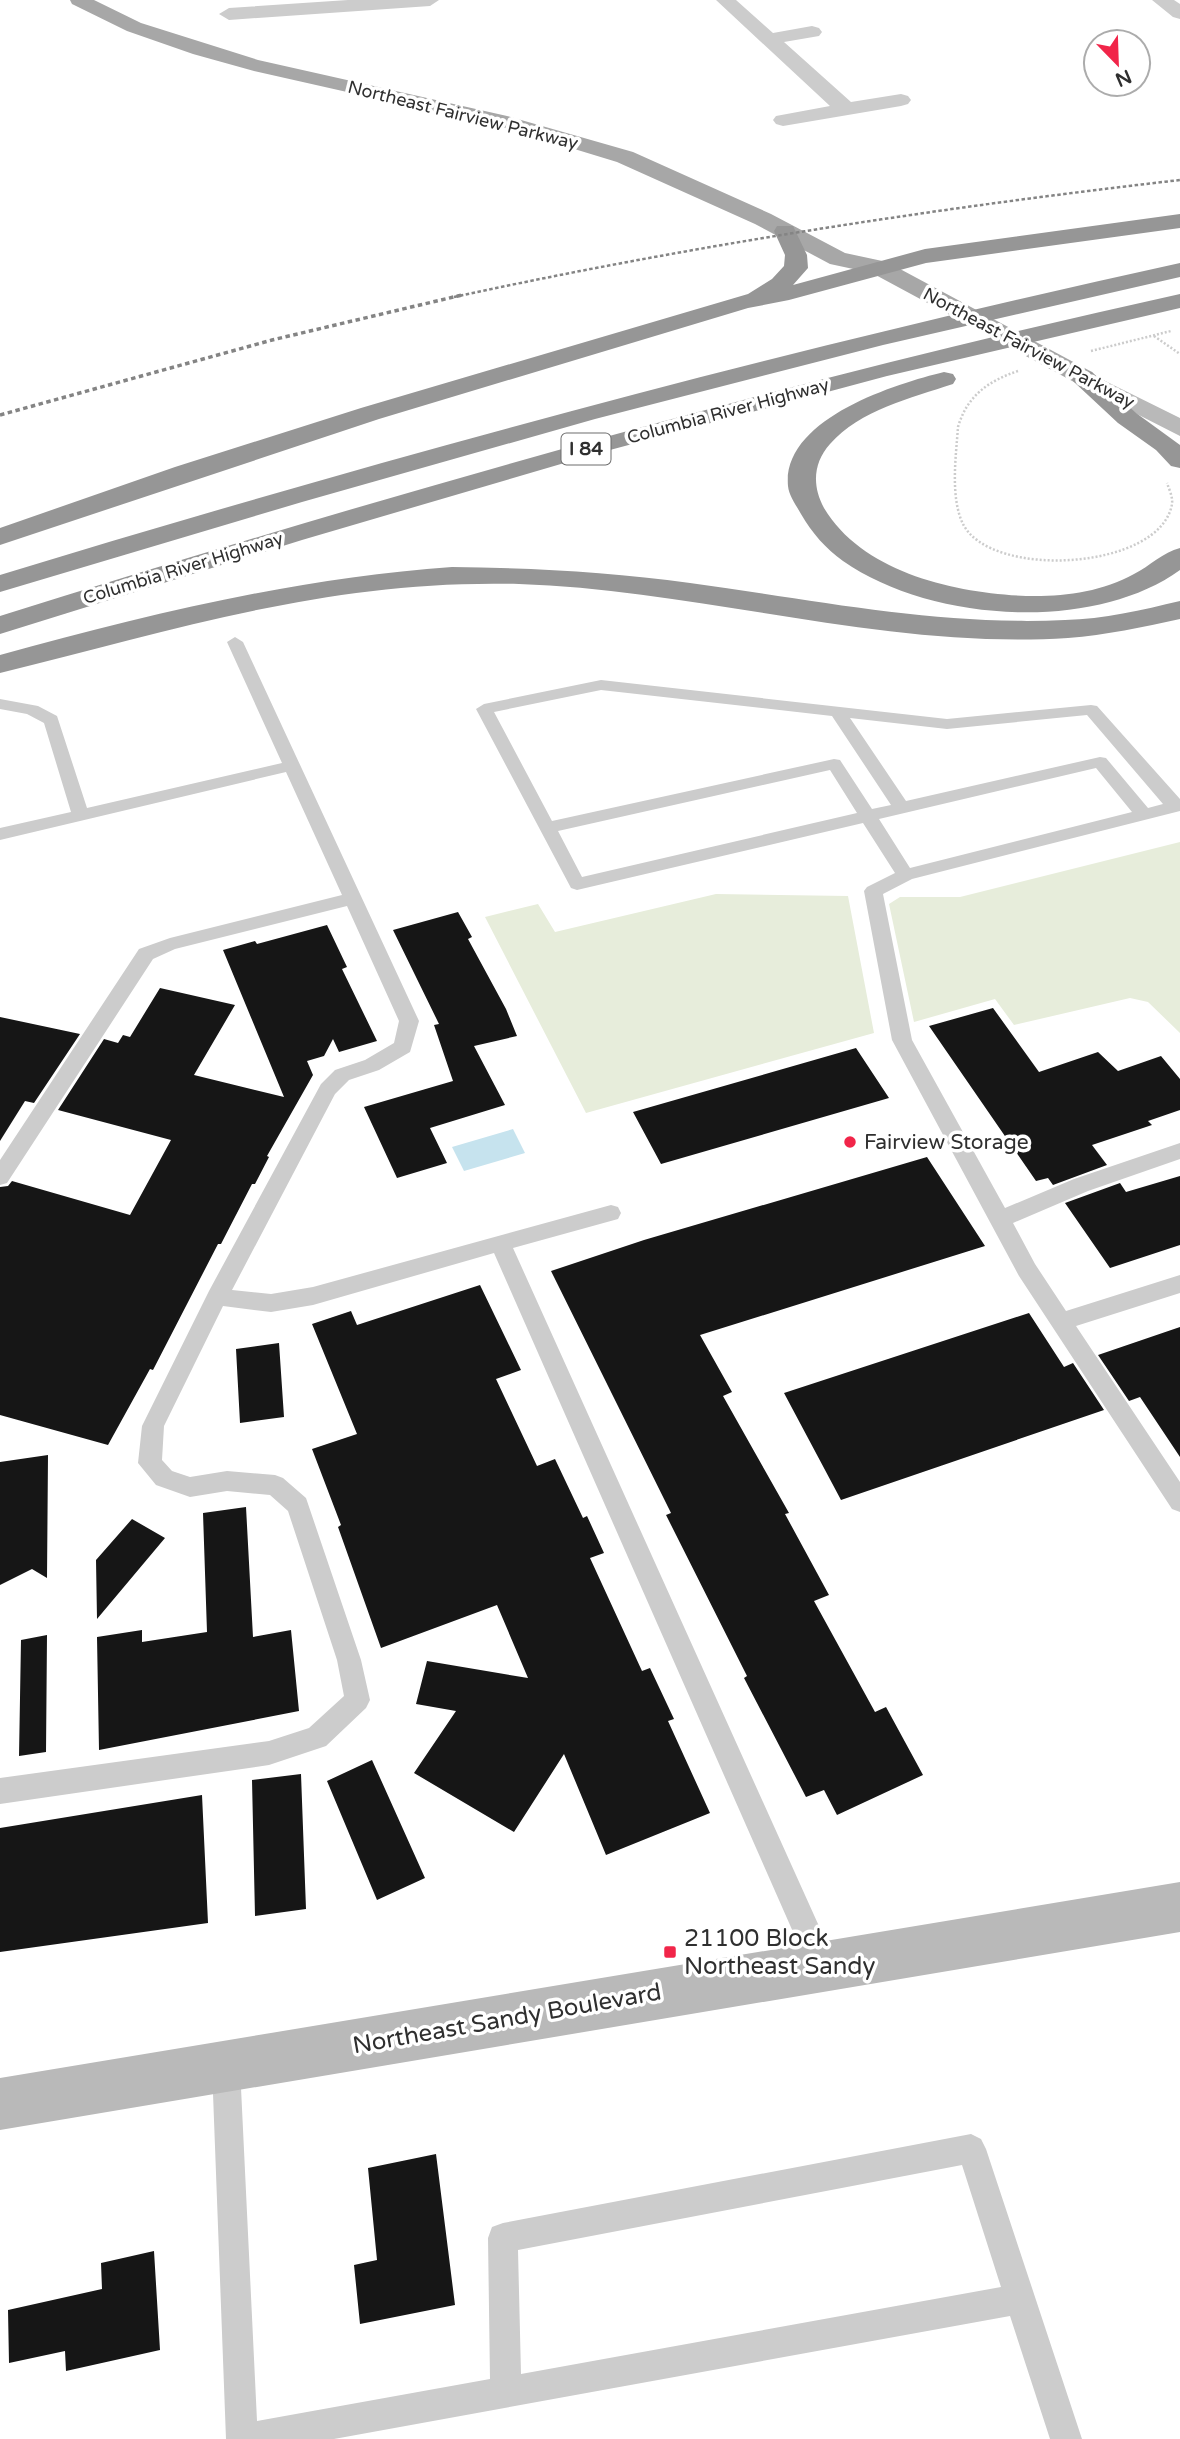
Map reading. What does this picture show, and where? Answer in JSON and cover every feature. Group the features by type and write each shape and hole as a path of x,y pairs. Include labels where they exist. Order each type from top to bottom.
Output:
{"highway":[{"path":"0,537 390,406 744,302 781,295 925,256 1180,220"},
{"path":"744,302 780,284 796,268 794,233"},
{"name":"Columbia River Highway","path":"0,584 228,514 584,413 929,325 1180,270"},
{"name":"Columbia River Highway","path":"0,625 303,531 679,424 972,349 1180,301"},
{"path":"1180,314 946,378 866,408 838,424 818,441 807,457 802,475 802,491 809,510 821,528 860,561 926,589 997,603 1069,601 1180,581"},
{"path":"1085,364 1128,418 1165,444 1172,468"},
{"path":"1104,596 1149,578 1180,556"},
{"path":"0,664 138,626 263,598 348,585 421,578 516,576 589,580 962,628 1068,628 1136,620 1180,611"}],"main road":[{"name":"Northeast Fairview Parkway","path":"79,0 151,33 254,65 566,138 638,163 794,233 838,259 879,267 921,290 1085,364 1180,428"},
{"name":"Northeast Fairview Parkway","path":"111,0 164,23 233,46 582,128 725,180 794,233 838,236 866,250 879,267"},
{"name":"Northeast Sandy Boulevard","path":"0,2104 1180,1907"}],"street":[{"path":"229,14 430,0"},
{"path":"725,0 846,109"},
{"path":"1161,0 1180,13"},
{"path":"769,39 812,32"},
{"path":"783,120 901,100"}],"lane":[{"path":"0,1790 269,1753 317,1737 357,1700 349,1660 298,1506 275,1485 227,1481 190,1487 164,1478 150,1463 153,1426 217,1297 328,1089 342,1075 372,1065 403,1047 409,1021 235,642"},
{"path":"1144,814 1100,762 577,884 484,709 601,685 947,724 1091,710 1177,806 906,875 873,891 902,1040 1027,1270 1180,1502"},
{"path":"0,704 32,710 51,720 80,814"},
{"path":"837,712 902,808"},
{"path":"547,828 834,764 906,875"},
{"path":"0,834 290,766"},
{"path":"0,1177 146,954 170,944 352,899"},
{"path":"1000,1219 1082,1185 1180,1151"},
{"path":"217,1297 271,1303 313,1296 611,1213"},
{"path":"500,1242 822,1965"},
{"path":"1060,1322 1180,1284"},
{"path":"226,2067 244,2439 1018,2299"},
{"path":"506,2392 503,2238 971,2148 1018,2299 1066,2439"}],"path":[{"path":"1085,364 1153,335 1180,354"},
{"path":"1024,369 987,384 973,394 962,412 957,429 959,509 968,533 981,544 1013,556 1040,560 1099,557 1118,552 1145,540 1166,517 1172,505 1172,468"}],"green space":[{"path":"1180,842 1180,1033 1148,1002 1130,998 1014,1025 995,999 914,1022 889,904 900,897 960,897"},
{"path":"716,894 848,896 874,1033 586,1113 485,917 538,904 555,932"}],"water":[{"path":"513,1129 525,1153 464,1171 452,1147"}],"building":[{"path":"458,912 472,937 468,939 506,1009 517,1036 474,1046 505,1105 430,1128 447,1163 397,1178 364,1107 453,1081 434,1025 439,1024 393,930"},
{"path":"327,925 347,967 342,969 377,1041 339,1052 333,1039 324,1056 307,1061 313,1075 267,1156 269,1157 255,1184 252,1184 221,1244 218,1244 153,1370 150,1369 108,1445 0,1415 0,1187 8,1186 12,1181 130,1215 171,1140 58,1110 104,1039 118,1043 123,1035 130,1037 160,988 235,1005 194,1075 284,1097 223,950 255,941 257,944"},
{"path":"993,1008 1039,1072 1098,1052 1118,1071 1161,1056 1180,1079 1180,1110 1148,1121 1152,1125 1092,1145 1107,1165 1053,1185 1048,1178 1036,1181 929,1026"},
{"path":"0,1017 80,1034 34,1103 25,1101 0,1141"},
{"path":"856,1048 889,1098 661,1164 633,1112"},
{"path":"927,1157 985,1246 700,1335 732,1392 723,1396 789,1513 785,1514 829,1595 814,1601 875,1712 886,1707 923,1775 837,1815 824,1790 806,1797 744,1678 747,1676 666,1515 671,1513 551,1271 644,1240"},
{"path":"1180,1176 1180,1245 1110,1268 1065,1203 1120,1183 1126,1192"},
{"path":"480,1285 521,1370 496,1379 537,1466 555,1459 583,1518 587,1516 604,1553 590,1558 642,1671 650,1668 674,1719 668,1721 710,1813 606,1855 564,1754 514,1832 414,1773 456,1711 416,1704 427,1661 528,1678 497,1605 381,1648 338,1527 341,1525 312,1449 357,1434 312,1324 351,1311 357,1325"},
{"path":"1029,1313 1064,1367 1073,1363 1104,1410 841,1500 784,1393"},
{"path":"1180,1327 1180,1457 1140,1397 1129,1401 1098,1355"},
{"path":"279,1343 284,1417 240,1423 236,1349"},
{"path":"48,1455 47,1578 32,1569 0,1585 0,1462"},
{"path":"246,1507 253,1637 291,1630 299,1711 99,1750 97,1637 142,1630 142,1642 207,1632 203,1513"},
{"path":"132,1519 165,1538 97,1619 96,1560"},
{"path":"47,1635 46,1752 19,1756 21,1640"},
{"path":"372,1760 425,1878 377,1900 327,1781"},
{"path":"301,1774 306,1909 255,1916 252,1780"},
{"path":"202,1795 208,1923 0,1952 0,1828"},
{"path":"436,2154 455,2305 360,2324 354,2265 377,2260 368,2168"},
{"path":"154,2251 160,2350 66,2371 65,2351 9,2363 8,2310 102,2289 101,2263"}],"railway":[{"path":"454,297 634,261 816,230 997,203 1180,180"},
{"path":"0,415 272,340 462,295"}],"place":[{"name":"Fairview Storage","path":"850,1142"},
{"name":"21100 Block Northeast Sandy","path":"670,1952"}]}
